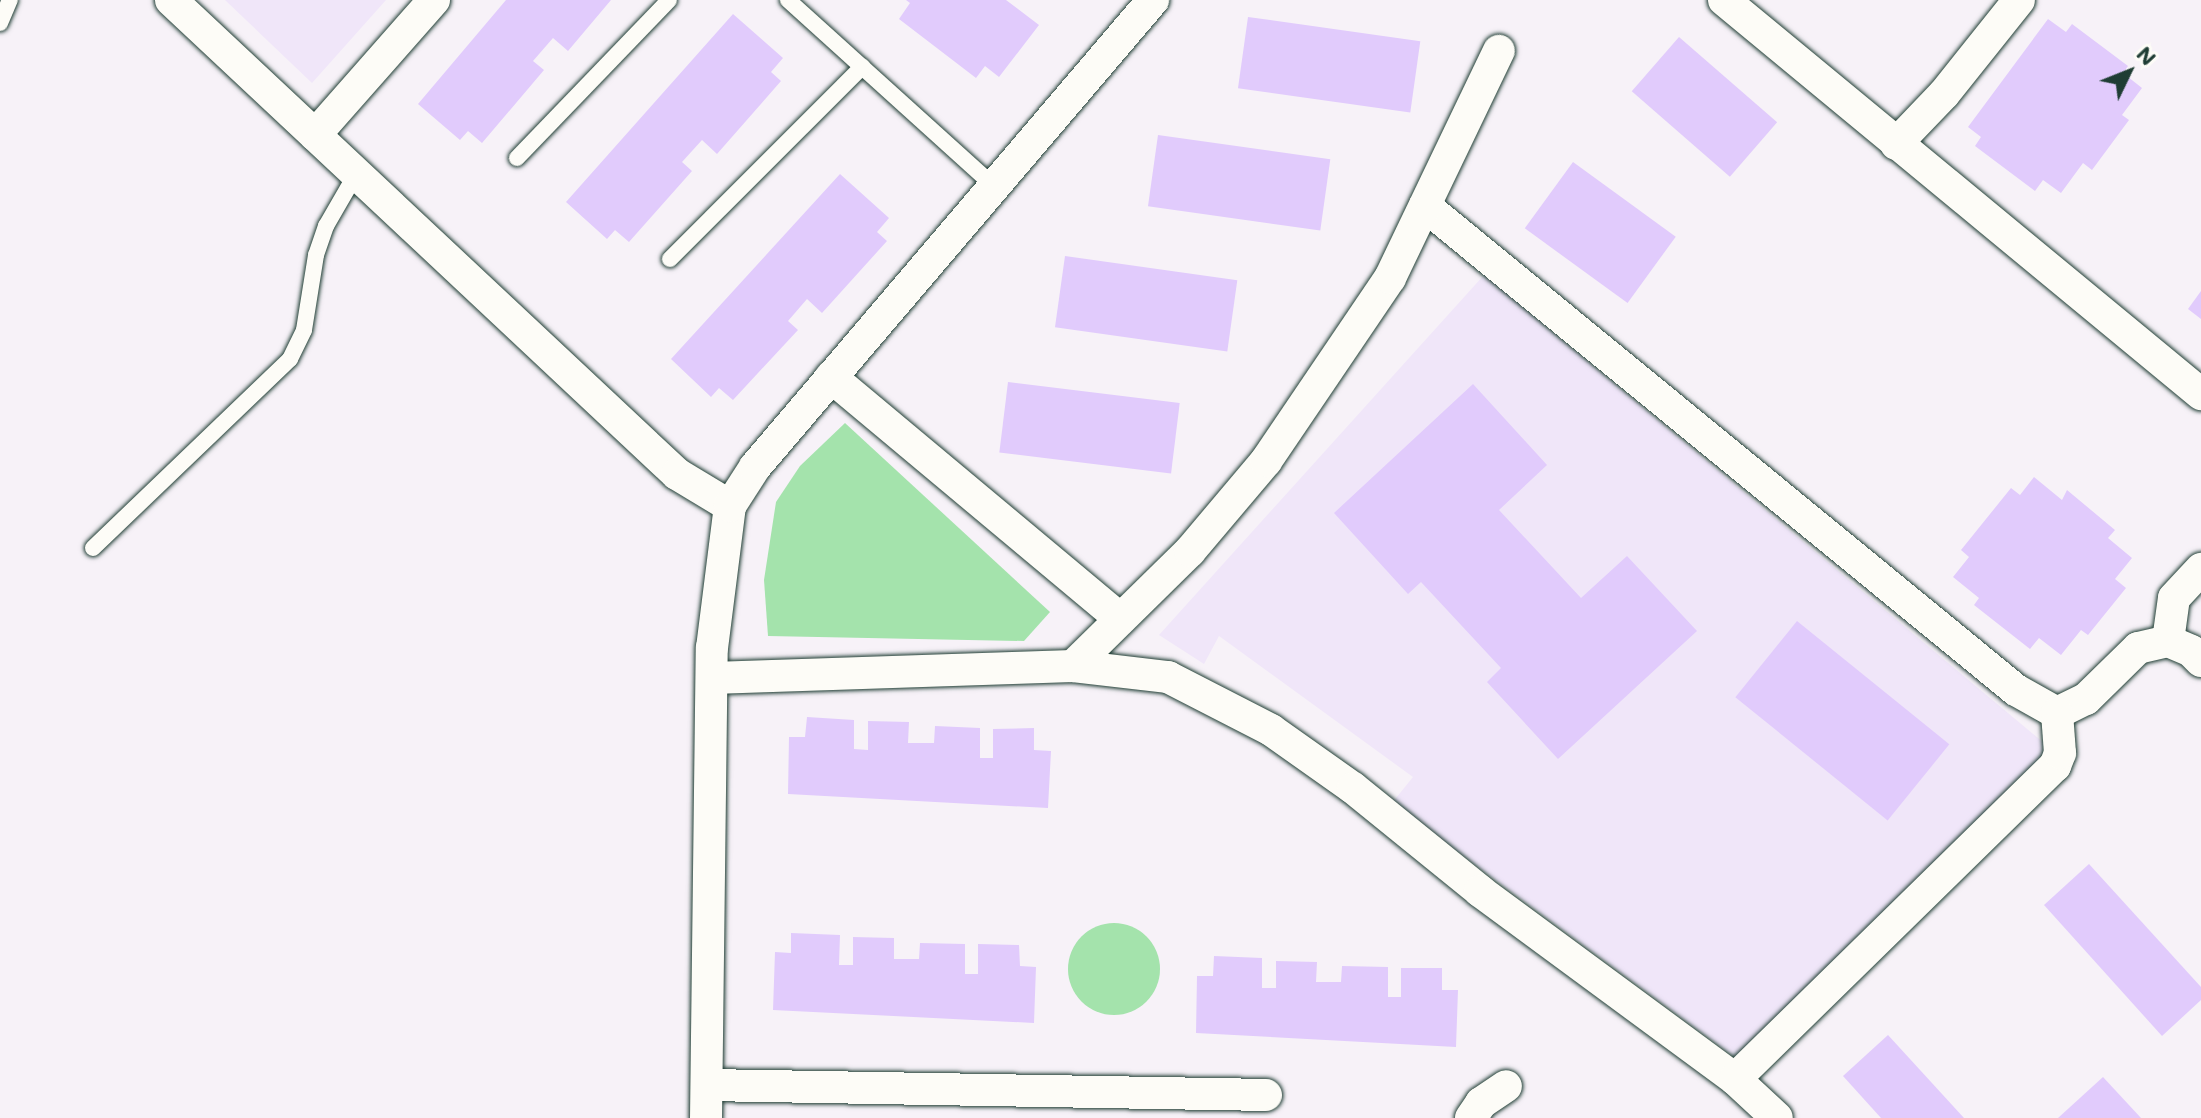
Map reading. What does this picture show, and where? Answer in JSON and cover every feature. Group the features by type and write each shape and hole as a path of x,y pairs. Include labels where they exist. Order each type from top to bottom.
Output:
{"street":[{"path":"171,0 677,474 730,506"},
{"path":"315,135 434,0"},
{"path":"706,1118 712,678 719,576 730,506 755,467 1153,0"},
{"path":"1724,0 2201,394"},
{"path":"1896,144 1944,94 2019,0"},
{"path":"1073,666 1190,551 1266,461 1390,278 1499,51"},
{"path":"1425,206 2016,690 2057,713"},
{"path":"831,377 1120,619"},
{"path":"2168,641 2174,598 2201,569"},
{"path":"2057,713 2086,699 2138,648 2168,641 2191,651 2201,661"},
{"path":"712,678 1073,666 1168,677 1271,730 1353,788 1480,891 1735,1079 1777,1118"},
{"path":"1735,1079 2055,766 2060,753 2057,713"},
{"path":"707,1085 1266,1095"},
{"path":"1471,1118 1481,1103 1506,1086"}],"lane":[{"path":"0,23 10,0"},
{"path":"517,158 669,0"},
{"path":"788,0 994,186"},
{"path":"670,259 862,67"},
{"path":"93,548 290,359 304,330 316,255 326,226 356,174"}],"shaded area":[{"path":"225,0 386,0 312,83"},
{"path":"1484,275 2069,764 1747,1066 1392,803 1413,777 1219,636 1204,664 1159,635"}],"green space":[{"path":"845,423 1050,612 1024,641 768,636 764,580 776,502 800,466"},
{"path":"1114,923 1132,927 1147,936 1156,951 1160,969 1156,987 1147,1002 1132,1011 1114,1015 1096,1011 1081,1002 1072,987 1068,969 1072,951 1081,936 1096,927"}],"building":[{"path":"506,0 611,0 568,51 553,38 533,61 544,70 482,143 468,131 460,140 418,104"},
{"path":"906,0 1006,0 1039,25 999,77 985,66 976,78 899,19 910,3"},
{"path":"733,14 783,58 771,72 781,81 717,154 702,140 682,162 692,171 629,242 615,230 607,239 566,202"},
{"path":"1248,17 1420,41 1410,113 1238,88"},
{"path":"2048,19 2066,32 2072,24 2128,66 2123,73 2142,88 2122,115 2129,120 2092,170 2083,163 2061,193 2043,180 2035,191 1975,146 1981,137 1968,127"},
{"path":"1679,37 1777,122 1730,177 1632,91"},
{"path":"1158,135 1330,159 1320,231 1148,206"},
{"path":"1573,162 1676,237 1628,303 1525,228"},
{"path":"840,174 889,218 877,232 887,241 822,313 807,299 788,321 798,330 733,400 719,388 711,397 671,359"},
{"path":"1065,256 1237,280 1227,352 1055,327"},
{"path":"2201,291 2201,319 2188,309"},
{"path":"1008,382 1180,403 1171,474 999,452"},
{"path":"1473,384 1547,465 1499,510 1581,598 1627,556 1697,631 1558,759 1487,682 1501,668 1421,582 1408,594 1334,513"},
{"path":"2034,477 2062,500 2067,490 2115,530 2108,538 2132,558 2115,579 2126,588 2088,635 2081,630 2061,655 2039,638 2030,649 1974,605 1979,598 1953,577 1969,557 1961,550 2011,488 2020,495"},
{"path":"1797,621 1949,744 1888,821 1735,697"},
{"path":"807,717 854,720 854,749 868,750 868,721 909,722 908,743 934,743 935,726 980,728 980,758 993,758 993,729 1034,728 1034,750 1051,751 1048,808 788,794 789,737 805,737"},
{"path":"2089,864 2201,987 2201,1000 2162,1036 2044,905"},
{"path":"791,933 840,935 839,965 853,965 853,937 894,938 894,959 919,959 920,943 965,944 965,974 978,974 978,944 1019,945 1020,966 1036,967 1034,1023 773,1010 775,952 791,953"},
{"path":"1214,956 1262,958 1262,988 1276,988 1276,961 1317,962 1316,982 1341,982 1342,966 1388,967 1388,997 1401,997 1401,968 1442,968 1442,990 1458,990 1456,1047 1196,1033 1197,976 1213,976"},
{"path":"1888,1035 1964,1118 1881,1118 1843,1076"},
{"path":"2103,1077 2141,1118 2058,1118"}]}
